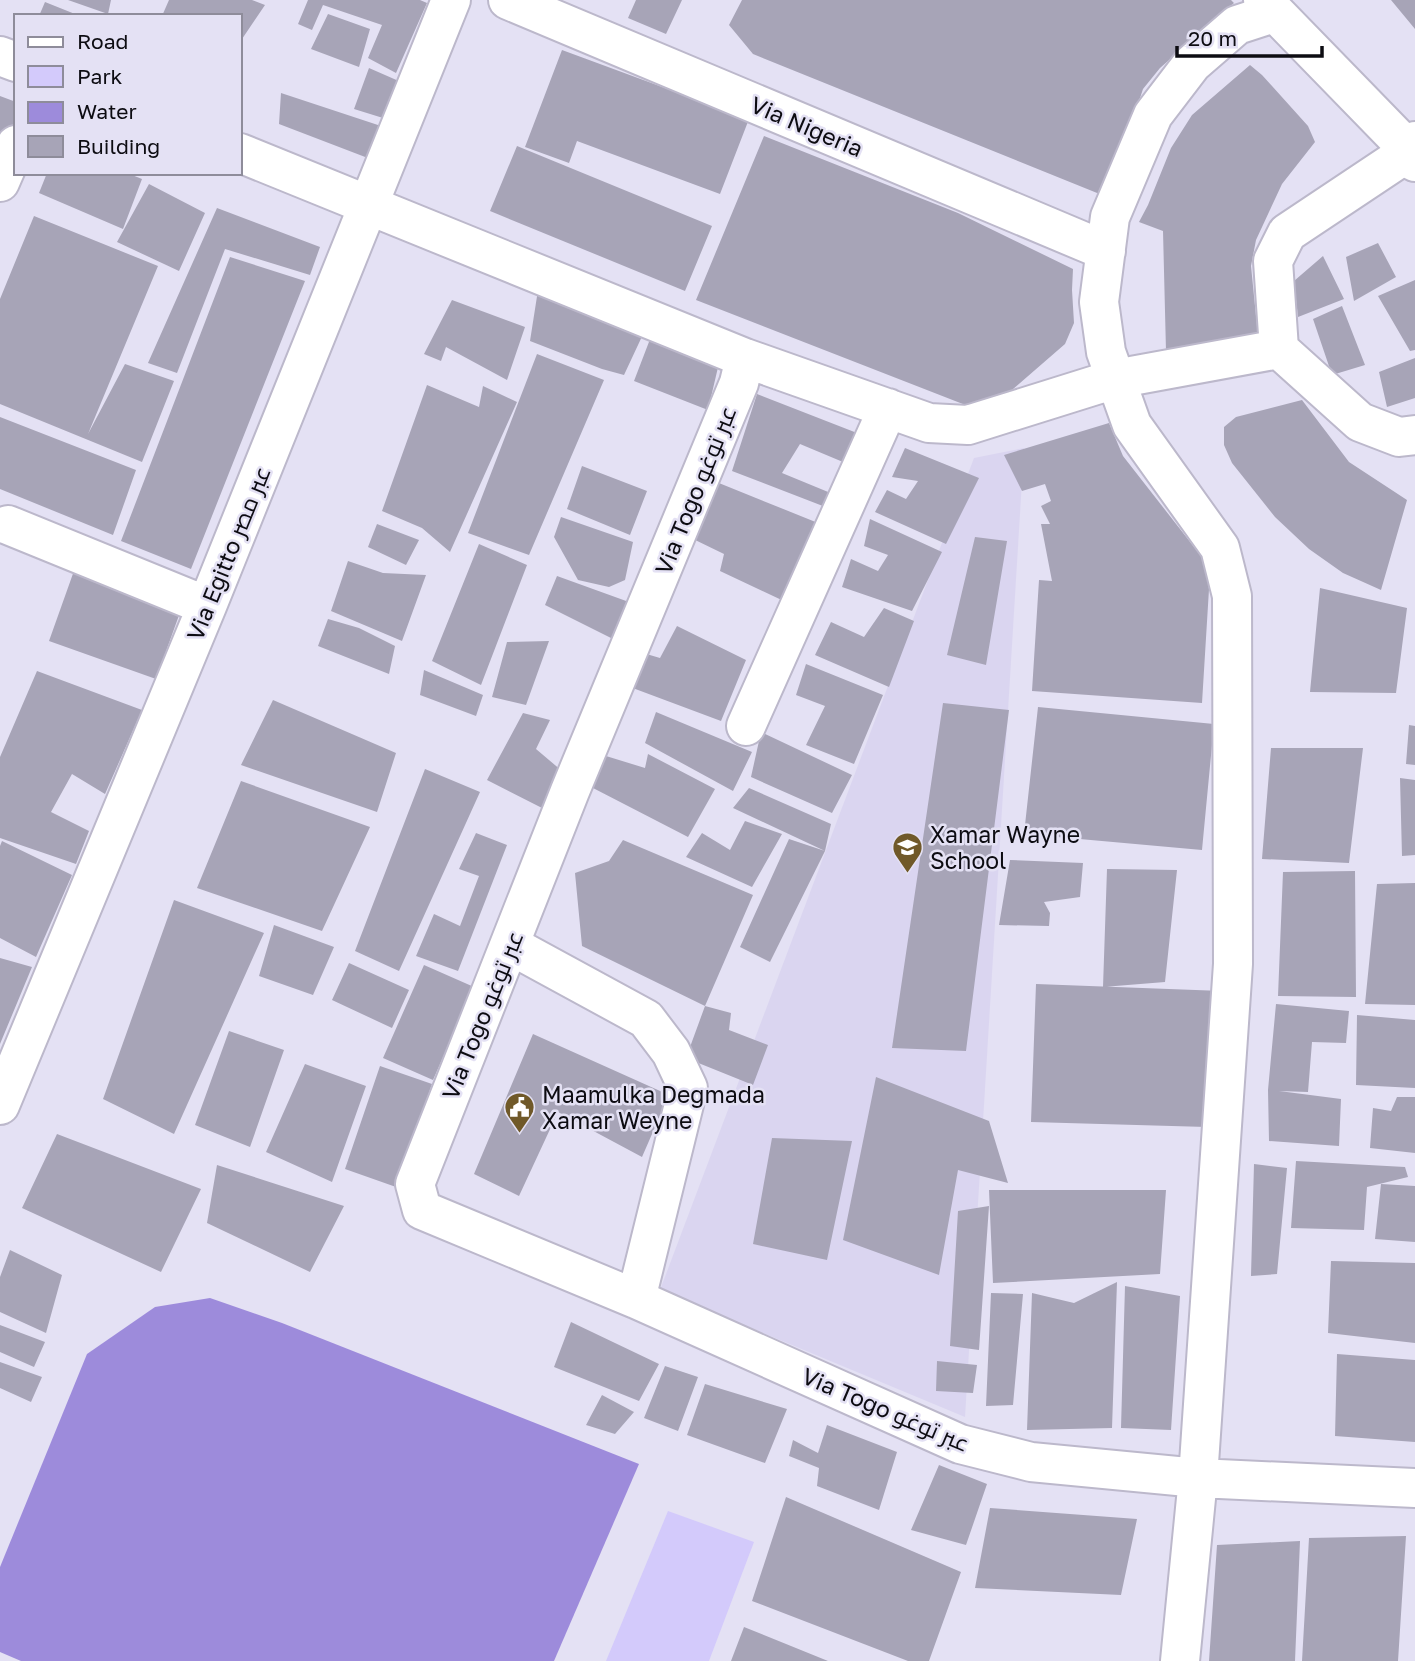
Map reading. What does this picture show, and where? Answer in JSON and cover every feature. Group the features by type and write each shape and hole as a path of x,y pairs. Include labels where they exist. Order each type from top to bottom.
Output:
{"street":[{"name":"Via Egitto عبر مصر","path":"1,1097 207,606 451,0"},
{"name":"Via Nigeria","path":"508,0 1106,251"},
{"path":"1180,1661 1198,1478 1233,964 1232,596 1220,548 1132,425 1106,352 1099,302 1110,217 1153,115 1192,64 1237,25 1269,6 1413,151 1287,233 1273,261 1279,349 1360,422 1399,437 1415,435"},
{"path":"0,183 14,150"},
{"path":"242,154 745,358 929,423 968,425 1115,379 1279,349"},
{"name":"Via Togo عبر توغو","path":"745,358 739,383 570,791 415,1184 422,1210 636,1299 960,1444 1031,1462 1198,1478 1415,1488"},
{"path":"746,726 888,408"},
{"path":"3,530 207,606"},
{"path":"510,945 646,1019 671,1052 688,1088 636,1299"}],"shaded area":[{"name":"Xamar Wayne School","path":"1024,448 965,1417 660,1290 974,458"}],"green space":[{"path":"668,1511 754,1542 709,1661 606,1661"}],"water":[{"path":"210,1298 282,1323 639,1464 554,1661 21,1661 0,1652 0,1567 87,1354 155,1307"}],"building":[{"path":"68,0 111,0 108,14"},
{"path":"169,0 252,0 265,5 242,39 242,14 163,14"},
{"path":"308,0 420,0 427,3 396,73 368,58 382,25 323,5 312,30 298,24"},
{"path":"636,0 682,0 666,34 628,18"},
{"path":"742,0 1231,0 1234,3 1160,68 1143,89 1107,197 753,54 729,25"},
{"path":"1391,0 1415,0 1415,29"},
{"path":"45,2 75,14 40,14"},
{"path":"328,14 370,29 359,67 311,49"},
{"path":"562,50 749,119 720,194 577,141 569,163 525,147"},
{"path":"1250,65 1308,126 1315,142 1282,184 1256,240 1251,266 1258,336 1166,351 1163,231 1139,222 1171,148 1192,115"},
{"path":"369,68 401,82 383,118 354,109"},
{"path":"281,93 384,127 373,160 279,124"},
{"path":"0,96 14,101 14,124 0,156"},
{"path":"764,136 958,213 1073,269 1074,323 1065,344 1005,396 968,406 696,300"},
{"path":"517,146 712,226 685,291 490,211"},
{"path":"46,175 132,175 142,179 123,229 39,193"},
{"path":"149,184 205,213 179,271 117,242"},
{"path":"217,208 320,247 310,275 225,249 177,373 148,363"},
{"path":"34,216 158,266 88,434 125,364 174,381 142,462 0,404 0,299"},
{"path":"1378,243 1396,277 1354,301 1346,257"},
{"path":"1323,256 1344,299 1298,317 1294,281"},
{"path":"230,257 305,281 191,569 121,541"},
{"path":"1415,280 1415,350 1410,351 1378,296"},
{"path":"538,290 645,330 624,375 530,341"},
{"path":"452,300 525,327 507,380 446,347 441,361 424,354"},
{"path":"1342,306 1365,365 1332,375 1313,319"},
{"path":"652,334 719,363 708,410 634,381"},
{"path":"537,354 604,380 529,555 468,533"},
{"path":"1415,358 1415,398 1387,407 1379,372"},
{"path":"427,385 479,407 483,386 517,402 450,552 422,528 382,511"},
{"path":"757,394 857,433 843,462 800,444 782,473 833,494 828,508 732,471"},
{"path":"1302,400 1349,462 1407,500 1381,590 1343,573 1309,549 1275,517 1232,463 1224,445 1224,427 1236,417"},
{"path":"0,417 136,470 113,535 0,489"},
{"path":"1109,423 1123,456 1205,561 1209,589 1202,703 1032,691 1039,580 1052,581 1041,524 1050,524 1041,506 1051,501 1045,484 1022,491 1004,455"},
{"path":"905,448 979,478 946,544 875,512 887,490 906,499 918,481 892,477"},
{"path":"582,466 647,491 630,535 567,509"},
{"path":"709,479 818,523 788,603 720,571 724,554 689,537"},
{"path":"561,517 633,542 625,580 609,587 578,580 554,537"},
{"path":"870,519 942,552 912,611 842,587 851,559 878,571 888,555 864,546"},
{"path":"377,524 419,540 406,565 368,547"},
{"path":"975,537 1007,541 986,665 947,655"},
{"path":"479,544 527,565 481,685 432,661"},
{"path":"348,561 383,573 426,575 402,641 331,611"},
{"path":"75,568 182,607 156,679 49,641"},
{"path":"557,576 640,606 621,643 545,605"},
{"path":"1320,588 1407,608 1396,693 1310,692"},
{"path":"884,608 914,621 889,687 815,655 831,622 864,637"},
{"path":"328,619 359,628 395,646 389,674 318,646"},
{"path":"677,626 746,660 721,721 630,687 643,653 660,658"},
{"path":"549,641 526,705 492,697 507,642"},
{"path":"806,664 883,695 854,764 806,745 825,706 796,695"},
{"path":"424,670 483,695 476,716 420,695"},
{"path":"37,671 142,710 105,794 72,774 51,812 89,831 76,864 0,838 0,757"},
{"path":"273,700 396,753 377,812 241,765"},
{"path":"943,703 1009,710 966,1051 892,1048"},
{"path":"1038,707 1214,724 1202,850 1024,834"},
{"path":"656,712 752,752 733,791 645,743"},
{"path":"523,713 550,720 536,749 562,771 544,809 487,780"},
{"path":"1409,725 1415,726 1415,765 1406,764"},
{"path":"761,732 852,775 832,813 751,777"},
{"path":"1271,748 1363,748 1349,863 1262,859"},
{"path":"648,754 715,789 688,837 593,788 606,756 645,768"},
{"path":"425,769 480,792 399,971 355,951"},
{"path":"1400,778 1415,780 1415,855 1402,856"},
{"path":"241,781 370,827 322,931 197,888"},
{"path":"749,788 831,824 825,851 733,808"},
{"path":"745,821 782,834 752,887 686,857 702,833 730,850"},
{"path":"476,833 507,845 458,971 416,956 434,914 460,926 479,876 459,869"},
{"path":"789,839 825,851 770,962 740,947"},
{"path":"623,840 753,895 705,1006 582,946 575,873 609,861"},
{"path":"2,841 72,875 36,957 0,938"},
{"path":"1010,860 1083,863 1080,897 1044,902 1050,913 1049,926 999,925"},
{"path":"1107,869 1177,870 1165,982 1103,987"},
{"path":"1355,871 1356,997 1278,996 1283,872"},
{"path":"1415,883 1415,1005 1365,1004 1377,884"},
{"path":"174,900 264,933 174,1134 103,1099"},
{"path":"274,925 334,947 313,995 259,976"},
{"path":"0,958 32,967 0,1044"},
{"path":"349,963 409,990 392,1028 332,1000"},
{"path":"424,965 474,987 433,1080 383,1058"},
{"path":"1036,984 1222,991 1207,1127 1031,1122"},
{"path":"1276,1004 1349,1011 1346,1043 1312,1042 1308,1092 1279,1091 1341,1099 1339,1146 1269,1141 1268,1090"},
{"path":"705,1006 731,1013 729,1030 768,1045 753,1085 686,1058"},
{"path":"1357,1015 1415,1020 1415,1088 1356,1085"},
{"path":"229,1031 284,1050 250,1147 195,1125"},
{"name":"Maamulka Degmada Xamar Weyne","path":"533,1034 669,1095 642,1157 558,1112 519,1196 474,1174"},
{"path":"305,1064 366,1086 332,1182 266,1152"},
{"path":"380,1066 432,1084 396,1187 345,1169"},
{"path":"876,1077 989,1121 1008,1183 958,1170 939,1275 843,1240"},
{"path":"1397,1097 1415,1097 1415,1153 1370,1148 1373,1108 1391,1111"},
{"path":"57,1134 201,1189 161,1272 22,1208"},
{"path":"772,1138 852,1141 827,1260 753,1244"},
{"path":"1296,1161 1405,1167 1408,1177 1367,1187 1364,1230 1291,1228"},
{"path":"1254,1164 1287,1168 1277,1274 1251,1276"},
{"path":"217,1165 344,1206 310,1272 207,1223"},
{"path":"1381,1184 1415,1186 1415,1242 1375,1239"},
{"path":"989,1190 1166,1190 1160,1274 993,1283"},
{"path":"989,1206 979,1350 950,1346 958,1211"},
{"path":"10,1250 62,1275 46,1333 0,1312 0,1277"},
{"path":"1331,1261 1415,1263 1415,1343 1328,1333"},
{"path":"1117,1282 1112,1428 1027,1430 1032,1293 1074,1303"},
{"path":"1125,1286 1180,1296 1171,1430 1121,1428"},
{"path":"991,1293 1023,1294 1013,1405 986,1406"},
{"path":"571,1322 659,1364 639,1401 554,1367"},
{"path":"0,1325 45,1342 34,1367 0,1352"},
{"path":"1337,1354 1415,1360 1415,1442 1335,1436"},
{"path":"937,1361 977,1365 973,1393 936,1391"},
{"path":"0,1362 42,1377 31,1402 0,1388"},
{"path":"665,1366 698,1377 678,1431 644,1418"},
{"path":"705,1384 787,1409 765,1463 687,1435"},
{"path":"602,1395 634,1412 615,1434 586,1425"},
{"path":"827,1425 897,1452 879,1510 817,1486 819,1468 789,1456 793,1440 818,1453"},
{"path":"939,1465 987,1484 966,1545 911,1530"},
{"path":"786,1497 961,1572 929,1661 908,1661 752,1601"},
{"path":"990,1508 1137,1519 1121,1595 975,1588"},
{"path":"1406,1536 1398,1661 1302,1661 1309,1538"},
{"path":"1300,1541 1295,1661 1209,1661 1217,1545"},
{"path":"744,1627 828,1661 731,1661"}],"place":[{"name":"Xamar Wayne School","path":"907,874"},
{"name":"Maamulka Degmada Xamar Weyne","path":"519,1134"}]}
